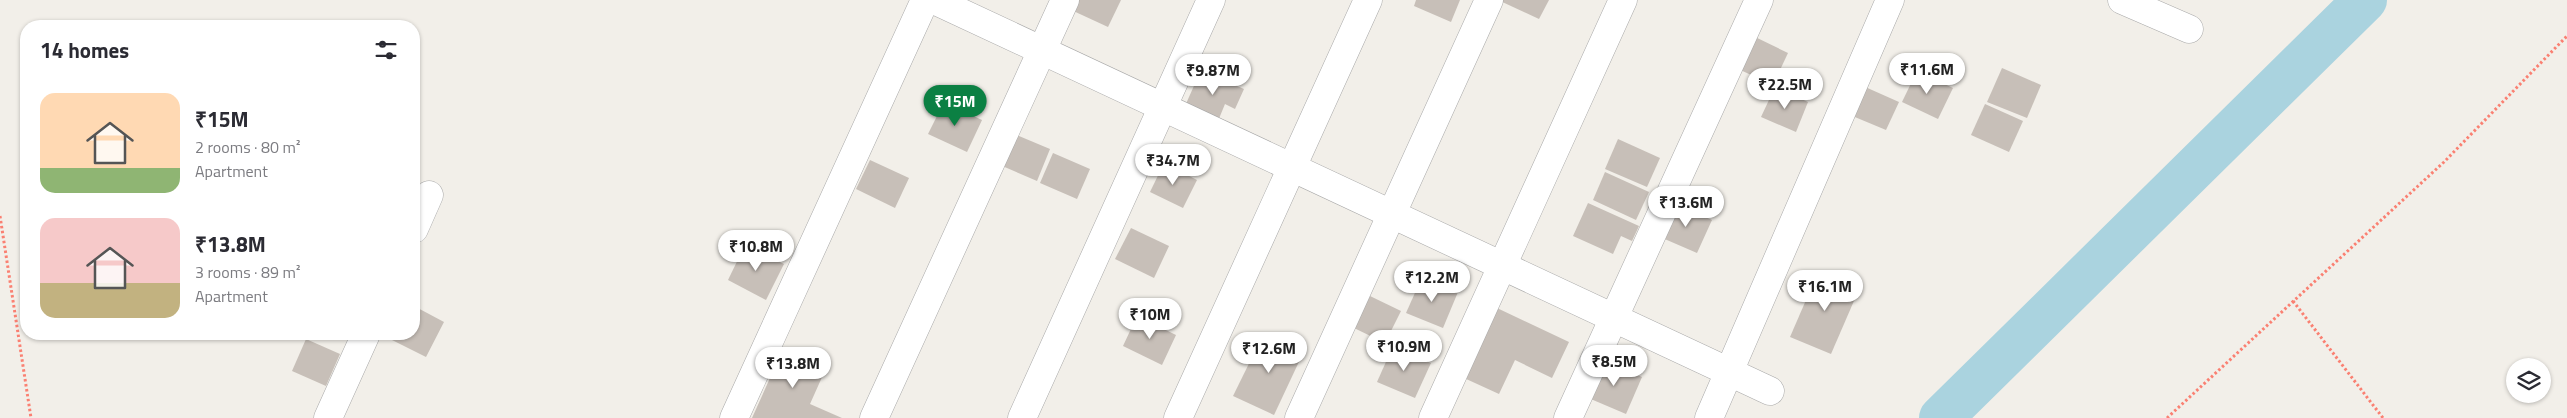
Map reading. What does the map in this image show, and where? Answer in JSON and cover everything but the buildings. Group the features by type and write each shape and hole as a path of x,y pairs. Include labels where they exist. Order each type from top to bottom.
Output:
{"street":[{"path":"734,418 925,0"},
{"path":"934,0 1770,390"},
{"path":"874,418 1065,0"},
{"path":"1022,418 1211,0"},
{"path":"1178,418 1368,0"},
{"path":"1299,418 1489,0"},
{"path":"1433,418 1623,0"},
{"path":"1568,418 1760,0"},
{"path":"1709,418 1890,0"},
{"path":"2126,1 2189,29"},
{"path":"420,215 429,194"},
{"path":"328,418 363,340"}],"path":[{"path":"2167,418 2444,162 2567,36"},
{"path":"0,216 31,418"},
{"path":"2293,301 2383,418"}],"waterway":[{"path":"1941,418 2365,0"}]}
